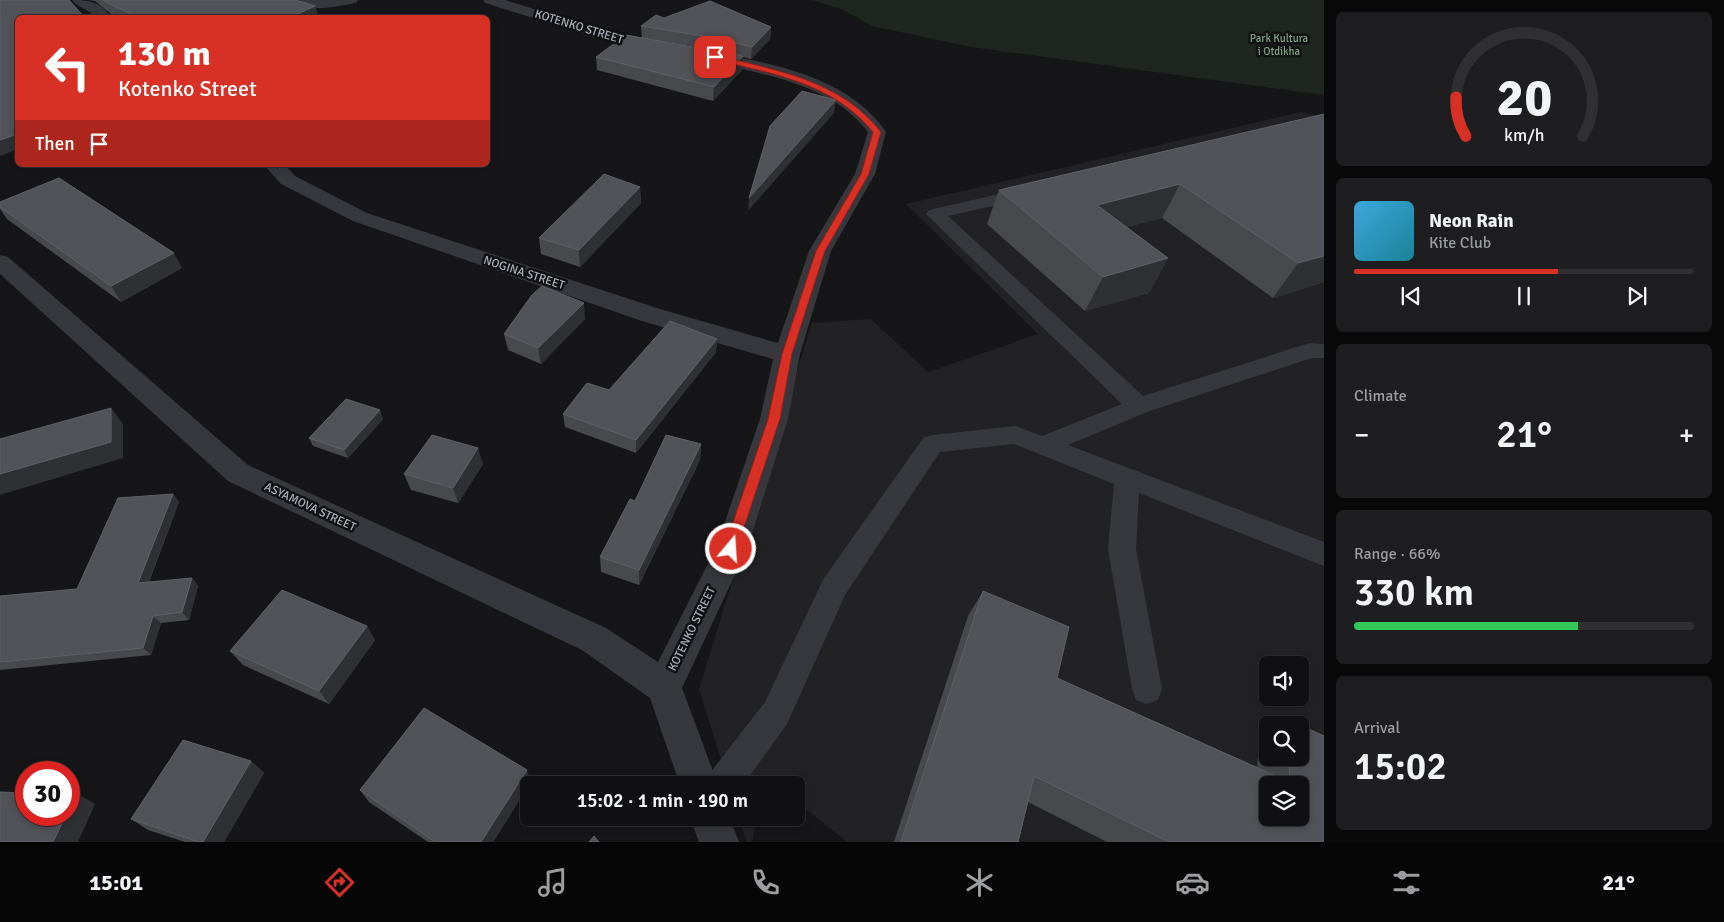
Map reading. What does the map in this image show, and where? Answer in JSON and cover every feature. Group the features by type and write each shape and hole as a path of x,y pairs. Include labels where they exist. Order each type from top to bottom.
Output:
{"street":[{"path":"79,0 96,8 102,15"},
{"path":"306,0 318,4 350,0"},
{"name":"KOTENKO STREET","path":"490,0 623,41 715,57 800,79 840,98 862,114 877,132 865,174 820,251 787,354 774,419 731,549 664,686 696,776"},
{"name":"NOGINA STREET","path":"276,167 288,180 360,217 651,315 787,354"},
{"name":"ASYAMOVA STREET","path":"0,262 238,473 594,639 664,686"},
{"path":"713,826 719,842"}],"lane":[{"path":"1040,189 935,214 1139,406"},
{"path":"1042,446 1139,406 1311,350 1324,351"},
{"path":"729,776 776,713 834,587 933,444 1016,435 1324,554"},
{"path":"1127,478 1122,549 1147,689"}],"shaded area":[{"path":"1301,112 1324,117 1324,842 847,842 805,808 805,776 726,776 699,689 812,323 871,319 928,372 1038,334 906,204"},
{"path":"742,826 755,826 752,842 747,842"}],"green space":[{"name":"Park Kultura i Otdikha","path":"812,0 1324,0 1324,95 971,47 872,26 844,10"}],"building":[{"path":"0,0 69,0 82,15 15,15 15,135 0,140"},
{"path":"103,0 296,0 315,6 296,15 134,15"},
{"path":"710,1 771,27 752,47 716,38 641,26 656,15 664,18"},
{"path":"626,35 743,56 714,87 596,57"},
{"path":"802,91 836,100 749,198 770,126"},
{"path":"1324,114 1324,256 1298,263 1180,184 1097,205 1168,258 1103,277 999,190"},
{"path":"604,174 640,187 579,250 539,238"},
{"path":"59,178 174,253 111,286 0,207 0,202"},
{"path":"542,286 584,303 538,348 504,334 532,295"},
{"path":"670,321 717,339 636,440 563,414 587,383 609,390"},
{"path":"346,399 380,410 344,450 309,438"},
{"path":"111,408 111,442 0,474 0,439"},
{"path":"432,435 478,448 453,488 404,474"},
{"path":"666,435 701,444 639,570 600,557 630,499 635,501"},
{"path":"173,494 138,583 192,578 182,612 153,616 143,648 0,662 0,596 77,589 118,498"},
{"path":"282,590 367,626 319,691 230,651"},
{"path":"983,591 1069,627 1057,678 1276,776 1259,776 1259,826 1309,826 1309,776 1289,776 1290,766 1309,766 1309,729 1324,736 1324,842 1169,842 1034,776 1018,842 901,842"},
{"path":"424,708 527,770 523,776 520,776 520,781 481,842 435,842 360,790"},
{"path":"183,740 251,761 203,842 131,819"},
{"path":"0,792 15,793 15,826 61,826 53,842 0,842"},
{"path":"594,836 599,842 589,842"}],"route":[{"path":"715,57 800,79 840,98 862,114 877,132 865,174 820,251 787,354 774,419 731,549"}]}
